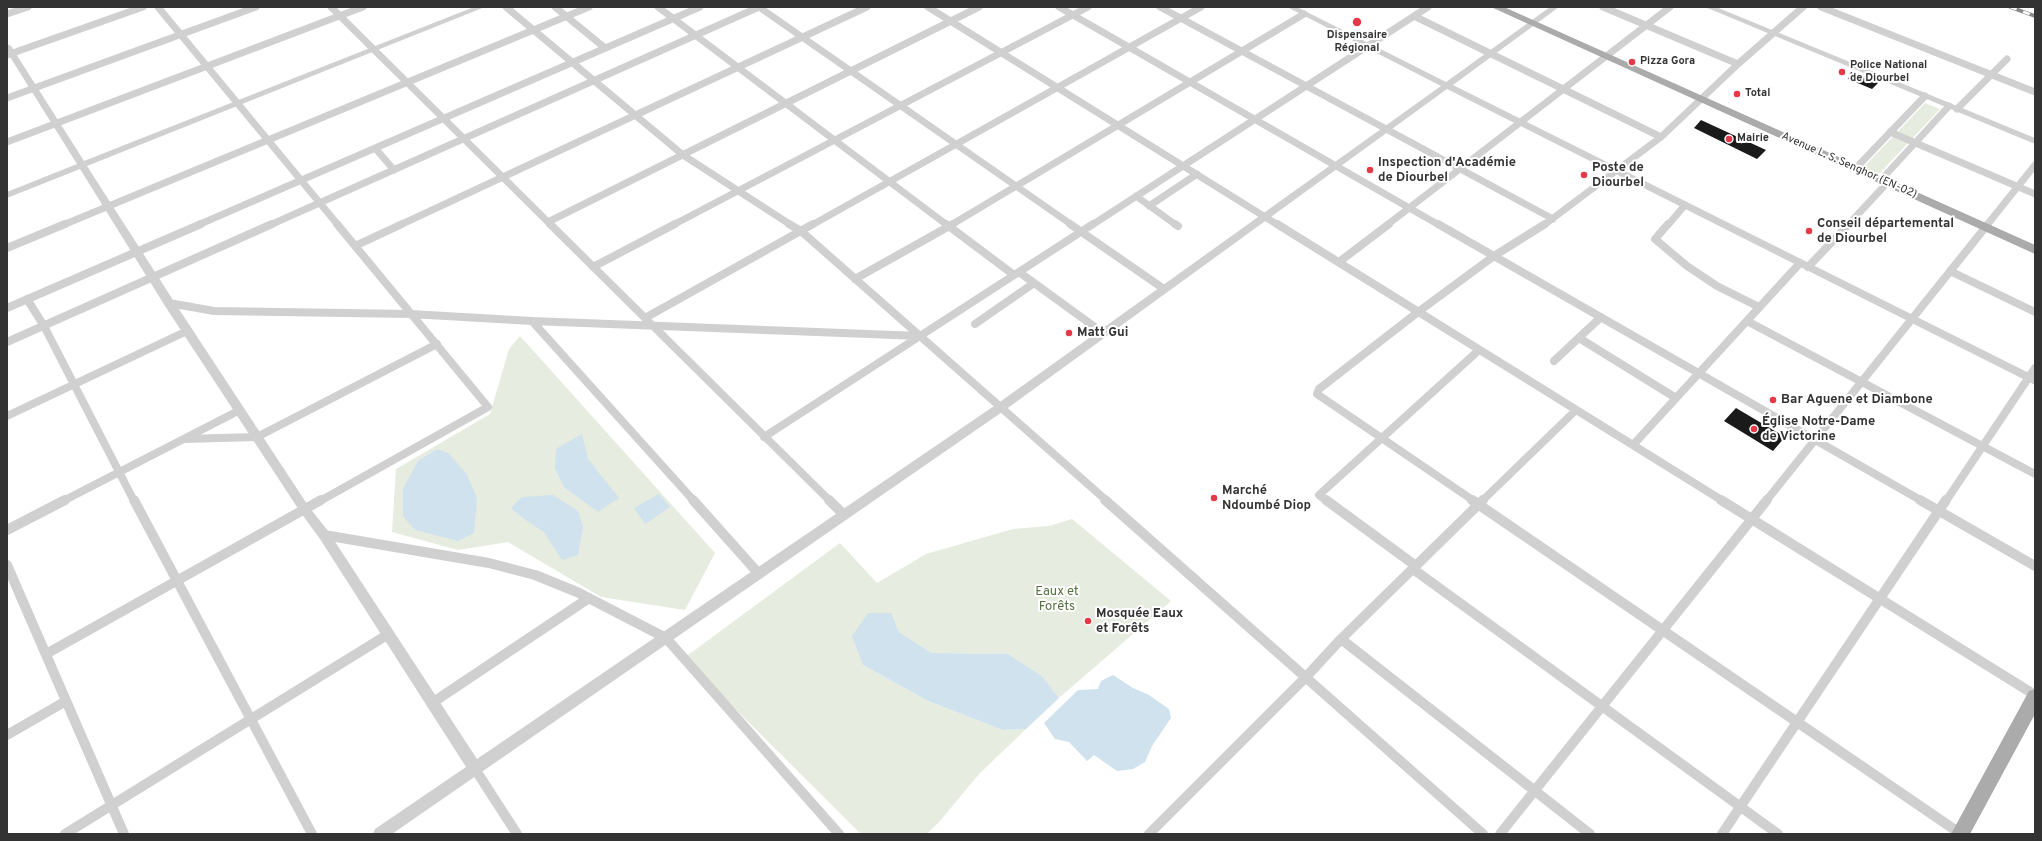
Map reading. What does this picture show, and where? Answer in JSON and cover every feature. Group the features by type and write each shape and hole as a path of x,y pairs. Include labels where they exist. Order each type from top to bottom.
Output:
{"main road":[{"name":"Avenue L. S. Senghor (EN-02)","path":"1496,7 2035,250"},
{"path":"1961,834 2035,696"}],"street":[{"path":"7,14 28,7"},
{"path":"143,7 8,51 34,88 169,303 305,510 324,535 387,635 517,834"},
{"path":"46,654 488,407 158,7"},
{"path":"7,98 256,7"},
{"path":"330,7 844,515"},
{"path":"7,142 364,7"},
{"path":"7,195 481,7"},
{"path":"506,7 683,155 738,192 801,231 1483,834"},
{"path":"555,7 605,48"},
{"path":"7,248 589,7"},
{"path":"658,7 949,226 1017,274 1034,283 1103,333"},
{"path":"7,308 700,7"},
{"path":"7,342 759,7 1164,290"},
{"path":"356,246 867,7"},
{"path":"928,7 2035,696"},
{"path":"548,222 979,7"},
{"path":"1059,7 2035,566"},
{"path":"593,267 1088,7"},
{"path":"1160,7 1553,219"},
{"path":"645,318 1201,7"},
{"path":"1291,7 2032,380"},
{"path":"764,437 1428,7"},
{"path":"380,834 1001,408 1555,7"},
{"path":"1603,7 1738,64"},
{"path":"1339,262 1670,7"},
{"path":"1709,7 2035,141"},
{"path":"1803,7 1738,64 1661,137 1553,219 1494,256 1418,312 1319,389 1317,394 1798,721 1961,834"},
{"path":"1821,7 2035,92"},
{"path":"855,279 949,226 1116,124 1304,14"},
{"path":"1414,16 1661,137"},
{"path":"1957,109 1990,74 2007,59"},
{"path":"1855,169 1925,96"},
{"path":"1632,445 1747,320 1804,265 1884,182 1949,106"},
{"path":"1890,132 2035,194"},
{"path":"375,148 394,170"},
{"path":"1500,834 2035,165"},
{"path":"1149,206 1197,174"},
{"path":"1136,196 1178,226"},
{"path":"1685,206 1655,239 1687,266 1717,286 1759,308"},
{"path":"1950,271 2035,312"},
{"path":"975,324 1034,283"},
{"path":"27,300 44,326 72,385 118,473 312,834"},
{"path":"169,303 195,309 214,311 411,314 532,321 920,336"},
{"path":"1554,361 1600,317"},
{"path":"1747,320 2035,474"},
{"path":"532,321 759,574"},
{"path":"7,416 188,331"},
{"path":"1579,338 1676,398"},
{"path":"184,439 257,437 436,344"},
{"path":"1479,350 1319,495 1414,568 1778,834"},
{"path":"1722,834 1983,446 2032,380 2035,368"},
{"path":"7,530 240,410"},
{"path":"1149,834 1306,677 1341,639 1576,410"},
{"path":"324,535 490,563 535,574 589,598 666,638 839,834"},
{"path":"7,565 11,587 46,654 124,834"},
{"path":"432,703 589,598"},
{"path":"65,834 251,721 387,635"},
{"path":"1341,639 1590,834"},
{"path":"7,735 66,701"}],"green space":[{"path":"1925,103 1940,109 1877,176 1862,169"},
{"path":"520,336 715,553 685,610 601,597 508,542 458,550 392,532 396,469 490,414 509,349"},
{"name":"Eaux et Forêts","path":"1072,519 1171,601 1059,698 1042,676 1008,654 932,653 899,632 890,613 863,665 928,701 1003,730 1026,729 979,774 940,821 927,834 861,834 684,658 840,543 877,583 926,554 1013,529 1049,526"}],"water":[{"path":"582,434 588,459 619,498 598,512 564,487 555,469 556,449"},
{"path":"437,449 448,453 466,473 477,498 474,533 458,541 415,530 403,516 403,489 418,461"},
{"path":"659,494 670,507 645,524 634,508"},
{"path":"553,495 578,511 583,527 578,555 562,560 544,532 524,519 511,508 522,497"},
{"path":"868,613 891,613 899,632 932,653 1008,654 1042,676 1059,698 1026,729 1003,730 928,701 863,665 852,636"},
{"path":"1113,675 1133,688 1149,695 1169,709 1171,718 1152,746 1145,762 1133,769 1117,771 1094,755 1087,761 1069,742 1055,739 1044,723 1078,690 1098,689 1101,681"}],"building":[{"path":"1851,72 1878,83 1872,89 1848,79"},
{"name":"Mairie","path":"1701,120 1766,150 1757,159 1694,128"},
{"name":"Église Notre-Dame de Victorine","path":"1736,408 1785,437 1773,451 1724,421"}],"railway":[{"path":"2010,7 2035,16"}],"place":[{"name":"Dispensaire Régional","path":"1357,22"},
{"name":"Pizza Gora","path":"1632,62"},
{"name":"Police National de Diourbel","path":"1842,72"},
{"name":"Total","path":"1737,94"},
{"name":"Mairie","path":"1729,139"},
{"name":"Inspection d'Académie de Diourbel","path":"1370,170"},
{"name":"Poste de Diourbel","path":"1584,175"},
{"name":"Conseil départemental de Diourbel","path":"1809,231"},
{"name":"Matt Gui","path":"1069,333"},
{"name":"Bar Aguene et Diambone","path":"1773,400"},
{"name":"Église Notre-Dame de Victorine","path":"1754,429"},
{"name":"Marché Ndoumbé Diop","path":"1214,498"},
{"name":"Mosquée Eaux et Forêts","path":"1088,621"}]}
